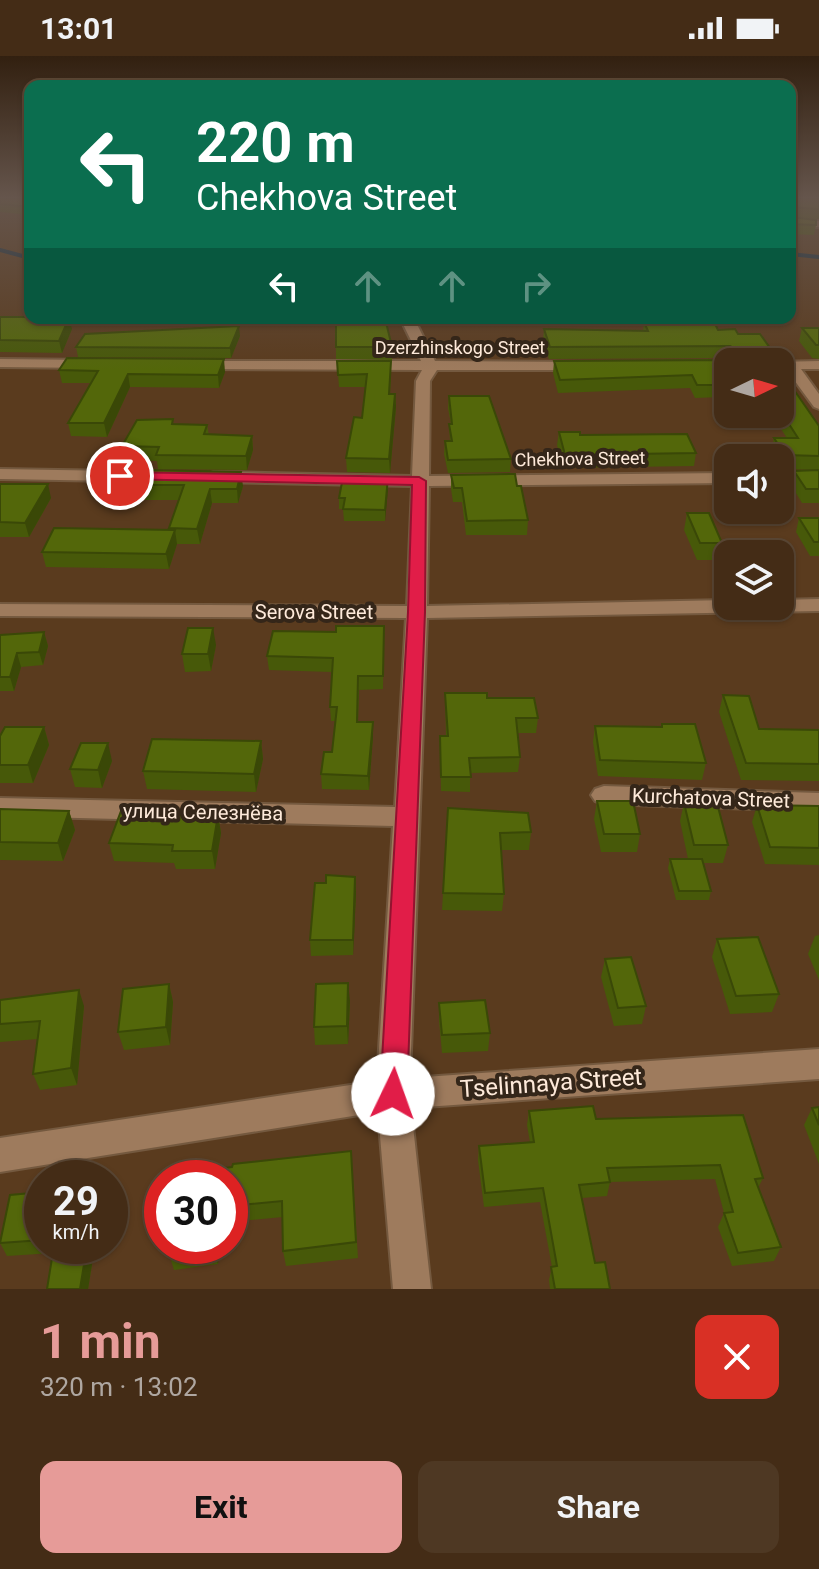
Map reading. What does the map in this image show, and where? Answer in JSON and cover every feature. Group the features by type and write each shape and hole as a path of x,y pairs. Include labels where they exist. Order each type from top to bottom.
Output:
{"street":[{"path":"410,324 431,367 423,381 417,612 393,1094 412,1289"},
{"path":"0,363 112,364"},
{"name":"Dzerzhinskogo Street","path":"176,364 603,366"},
{"path":"794,365 819,365"},
{"path":"794,375 819,404"},
{"name":"Chekhova Street","path":"0,474 419,481 714,478"},
{"path":"794,477 819,477"},
{"name":"Serova Street","path":"0,610 417,612 819,605"},
{"name":"Kurchatova Street","path":"604,795 819,802"},
{"name":"улица Селезнёва","path":"0,807 407,817"},
{"name":"Tselinnaya Street","path":"0,1155 393,1094 819,1064"}],"building":[{"path":"0,317 24,317 24,324 66,324 59,341 0,340"},
{"path":"336,324 386,324 392,347 336,347"},
{"path":"645,324 715,324 718,330 735,329 738,334 760,334 770,348 550,347 544,329 648,331"},
{"path":"239,326 230,348 76,347 85,334"},
{"path":"802,328 819,328 819,345 816,345"},
{"path":"67,358 224,359 218,375 128,374 104,423 68,423 98,371 59,370"},
{"path":"714,360 714,385 697,385 692,375 560,380 554,361"},
{"path":"337,361 391,361 389,394 395,394 389,459 346,458 354,417 362,418 367,374 338,375"},
{"path":"794,390 819,426 819,456 794,455 794,444 778,444 774,438 798,438 792,428 794,428"},
{"path":"449,396 489,396 511,459 448,460 445,441 452,441"},
{"path":"173,419 172,424 207,425 204,434 252,436 246,456 156,455 159,447 122,446 137,420"},
{"path":"559,432 580,432 580,435 687,434 696,453 565,455"},
{"path":"149,470 241,472 237,489 210,489 197,529 169,528 184,485 142,485"},
{"path":"819,470 819,489 806,489 794,471"},
{"path":"515,474 517,486 521,486 528,520 467,521 462,488 454,488 451,475"},
{"path":"343,477 388,477 385,510 343,509 345,498 339,498"},
{"path":"0,484 48,484 25,523 0,522"},
{"path":"687,513 709,513 721,540 700,543"},
{"path":"799,518 819,518 819,542 814,542"},
{"path":"54,528 175,530 166,554 42,552"},
{"path":"336,626 384,626 383,676 358,676 357,722 373,722 368,776 321,774 324,752 332,752 337,707 330,707 333,658 267,656 273,631 336,632"},
{"path":"188,628 213,628 208,654 182,654"},
{"path":"44,632 39,652 17,653 10,677 0,677 0,635"},
{"path":"445,693 487,693 487,698 534,698 538,718 516,718 520,757 469,758 471,777 441,777 440,736 448,736"},
{"path":"723,695 749,696 759,729 819,730 819,764 746,763"},
{"path":"662,724 695,724 706,763 600,760 595,726 662,727"},
{"path":"5,727 44,727 28,765 0,765 0,736"},
{"path":"152,739 261,741 254,774 143,771"},
{"path":"81,743 108,743 98,770 70,769"},
{"path":"597,801 633,801 640,834 604,834"},
{"path":"684,803 717,803 728,845 694,845"},
{"path":"757,805 819,806 819,848 770,847"},
{"path":"448,808 528,813 531,832 500,833 504,894 443,893"},
{"path":"0,809 69,811 58,843 0,842"},
{"path":"121,811 148,812 147,816 218,815 212,851 172,851 173,845 109,843"},
{"path":"670,859 702,859 711,891 679,891"},
{"path":"326,875 355,877 353,940 310,940 315,883 326,883"},
{"path":"758,937 779,994 736,996 717,939"},
{"path":"631,957 646,1006 618,1008 605,959"},
{"path":"348,983 347,1026 314,1027 316,984"},
{"path":"169,984 166,1027 118,1032 123,989"},
{"path":"79,990 71,1068 33,1074 40,1021 0,1024 0,1000"},
{"path":"485,1000 490,1033 442,1035 439,1003"},
{"path":"593,1106 596,1119 743,1115 763,1178 755,1179 781,1247 738,1253 724,1213 733,1212 720,1165 607,1168 610,1182 579,1185 595,1263 605,1262 610,1289 555,1289 551,1267 557,1266 543,1188 485,1193 479,1146 534,1142 529,1111"},
{"path":"819,1107 819,1125 812,1108"},
{"path":"351,1151 356,1242 283,1251 282,1201 248,1204 248,1162"},
{"path":"24,1194 24,1241 0,1243 10,1195"},
{"path":"51,1264 84,1264 80,1289 47,1289"}],"waterway":[{"path":"805,256 819,257"}],"route":[{"path":"120,476 419,481 417,612 393,1094"}]}
